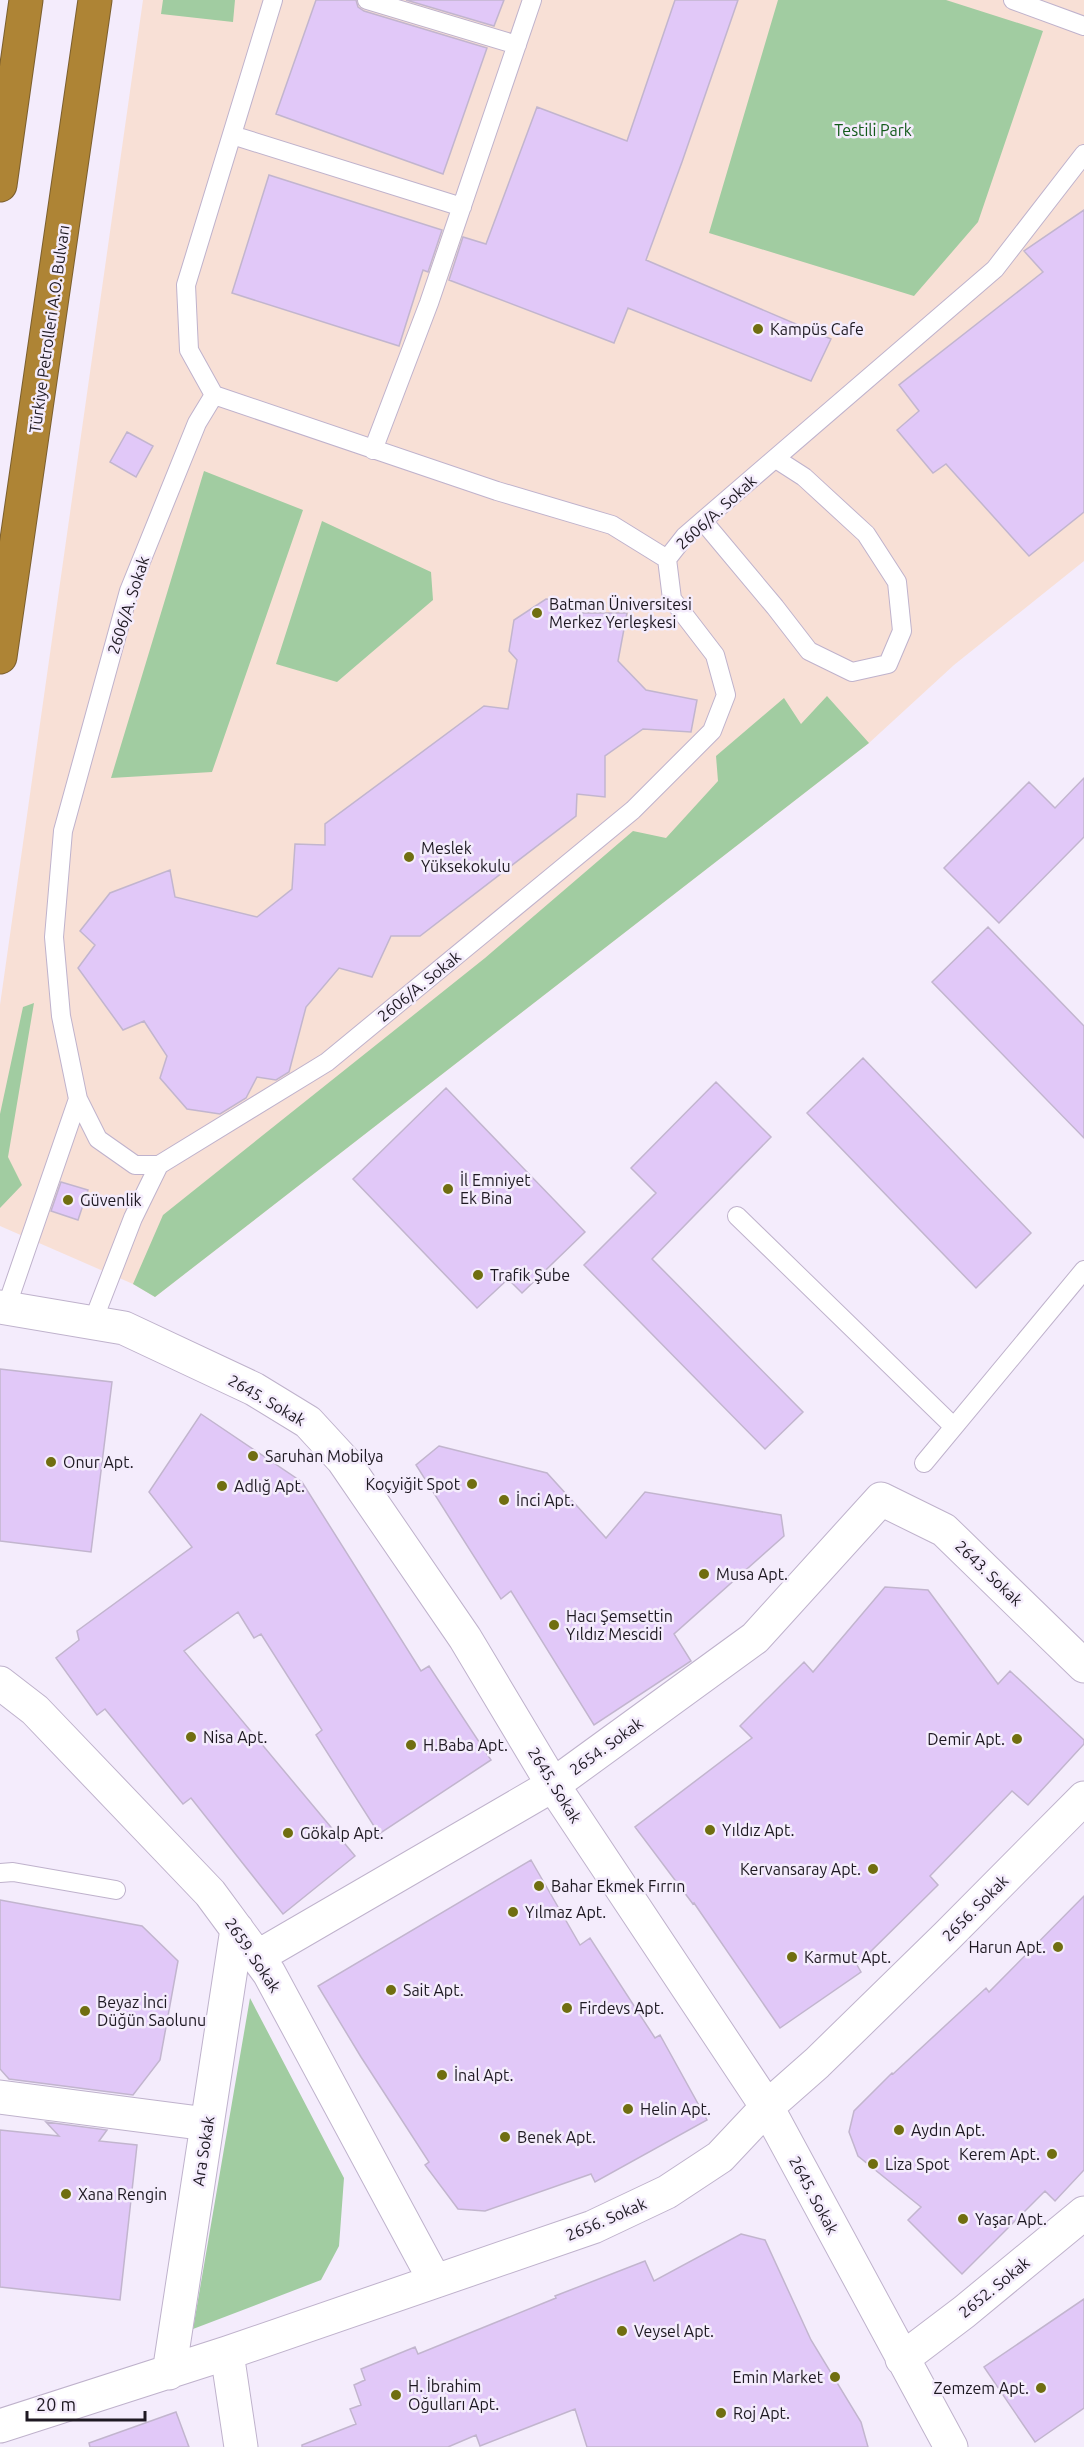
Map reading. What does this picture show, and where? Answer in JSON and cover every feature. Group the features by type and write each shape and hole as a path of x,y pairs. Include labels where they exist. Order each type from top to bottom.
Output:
{"highway":[{"path":"0,185 26,0"},
{"name":"Türkiye Petrolleri A.O. Bulvarı","path":"0,657 95,0"}],"street":[{"name":"2645. Sokak","path":"3,1308 93,1321 124,1328 254,1389 309,1422 343,1460 465,1638 553,1785 767,2107 951,2447"},
{"name":"2654. Sokak","path":"257,1957 553,1785 755,1638 881,1499"},
{"name":"2643. Sokak","path":"881,1499 944,1530 1084,1666"},
{"name":"2659. Sokak","path":"0,1683 35,1710 91,1768 210,1893 237,1929 269,1973 435,2281"},
{"name":"2656. Sokak","path":"0,2426 169,2373 593,2228 667,2192 720,2157 767,2107 817,2063 1084,1798"},
{"name":"Ara Sokak","path":"169,2373 237,1929"},
{"path":"0,2097 207,2124"},
{"name":"2652. Sokak","path":"902,2359 964,2312 1084,2213"},
{"path":"227,2353 241,2447"}],"lane":[{"path":"273,0 186,285 189,350 214,395 497,491 612,525 667,559"},
{"path":"367,0 517,45"},
{"path":"373,450 429,303 532,0"},
{"path":"1013,0 1084,26"},
{"path":"232,135 462,207"},
{"name":"2606/A. Sokak","path":"214,395 197,423 129,591 63,831 54,937 61,1016 78,1100 98,1139 135,1165 159,1165 327,1062 633,810 712,731 726,695 715,655 672,599 667,559 685,536 995,269 1084,154"},
{"path":"703,521 808,651 852,672 888,664 902,631 897,582 866,534 804,477 776,459"},
{"path":"3,1308 78,1100"},
{"path":"93,1321 133,1218 159,1165"},
{"path":"737,1216 954,1427"},
{"path":"924,1462 1084,1270"},
{"path":"0,1873 13,1872 116,1890"}],"shaded area":[{"name":"Batman Üniversitesi Merkez Yerleşkesi","path":"143,0 1084,0 1084,561 954,665 869,743 155,1297 133,1284 0,1226 0,1005"}],"green space":[{"path":"163,0 235,0 233,22 161,14"},
{"name":"Testili Park","path":"778,0 946,0 1043,31 978,222 914,296 709,233"},
{"path":"204,471 303,510 212,772 111,778"},
{"path":"322,521 431,572 433,600 337,682 276,664"},
{"path":"827,696 869,743 155,1297 133,1284 163,1215 485,958 633,831 666,838 718,781 716,756 784,698 801,724"},
{"path":"34,1003 8,1157 22,1185 0,1208 0,1114 23,1007"},
{"path":"250,1998 344,2178 339,2246 321,2280 193,2329"}],"building":[{"path":"316,0 356,0 358,7 364,11 487,48 443,174 276,114"},
{"path":"406,0 504,0 494,26"},
{"path":"675,0 738,0 646,260 831,339 811,381 628,308 614,343 449,280 463,237 486,244 537,107 627,141"},
{"path":"269,175 442,230 428,272 423,270 399,346 232,293"},
{"path":"1084,210 1084,512 1029,556 946,464 933,473 897,430 919,411 899,385 1043,272 1024,251"},
{"path":"127,432 153,446 136,477 110,462"},
{"name":"Meslek Yüksekokulu","path":"546,599 573,601 583,613 627,613 618,661 646,690 697,700 691,732 643,729 605,756 605,797 577,794 576,816 420,936 391,936 372,977 339,968 306,1007 289,1072 276,1080 257,1077 246,1098 220,1114 187,1109 160,1078 167,1056 144,1021 123,1030 78,968 95,945 80,931 110,893 170,870 175,897 257,917 292,889 295,844 325,845 325,824 484,706 508,709 517,660 509,651 514,620"},
{"path":"1084,778 1084,837 999,923 944,868 1029,782 1055,808"},
{"path":"988,927 1084,1026 1084,1138 932,982"},
{"path":"863,1058 1031,1233 976,1288 807,1113"},
{"path":"716,1082 771,1137 652,1259 803,1412 765,1449 584,1265 656,1193 631,1168"},
{"path":"446,1088 585,1232 522,1293 508,1279 477,1308 353,1179"},
{"name":"Güvenlik","path":"61,1182 88,1190 78,1220 51,1211"},
{"name":"Onur Apt.","path":"0,1369 112,1382 91,1552 0,1541"},
{"path":"201,1414 302,1482 421,1671 429,1666 491,1760 379,1834 316,1735 322,1730 261,1634 254,1638 238,1612 184,1651 355,1856 283,1914 191,1798 183,1804 105,1709 97,1715 56,1658 79,1640 77,1631 192,1547 149,1492"},
{"path":"439,1446 547,1473 606,1538 645,1492 781,1515 784,1536 674,1634 691,1661 594,1725 511,1591 501,1599 416,1465"},
{"path":"885,1587 928,1590 998,1684 1010,1671 1084,1740 1084,1744 1028,1805 1012,1791 930,1876 938,1885 857,1965 861,1972 780,2028 694,1903 635,1827 752,1738 740,1726 804,1662 813,1672"},
{"path":"531,1860 580,1945 590,1938 655,2038 660,2035 707,2120 595,2182 591,2174 485,2211 458,2209 425,2165 429,2162 318,1986"},
{"path":"1084,1896 1084,2170 1055,2201 1045,2191 962,2274 908,2220 921,2207 858,2156 849,2132 854,2111 892,2073 986,1988 989,1992"},
{"name":"Beyaz İnci Düğün Saolunu","path":"0,1900 142,1926 178,1961 160,2060 133,2095 9,2079 0,2069"},
{"name":"Xana Rengin","path":"46,2122 107,2130 99,2141 137,2145 120,2300 0,2287 0,2130 59,2136"},
{"path":"741,2234 765,2240 811,2340 861,2422 868,2447 587,2447 575,2409 480,2446 476,2435 448,2447 302,2447 302,2445 356,2424 350,2409 361,2405 354,2385 365,2380 361,2369 415,2347 418,2354 645,2261 654,2281"},
{"name":"Zemzem Apt.","path":"1084,2299 1084,2408 1035,2442 984,2367"},
{"path":"176,2412 189,2447 90,2447 89,2443"}],"place":[{"name":"Kampüs Cafe","path":"758,329"},
{"name":"Batman Üniversitesi Merkez Yerleşkesi","path":"537,613"},
{"name":"Meslek Yüksekokulu","path":"409,857"},
{"name":"İl Emniyet Ek Bina","path":"448,1189"},
{"name":"Güvenlik","path":"68,1200"},
{"name":"Trafik Şube","path":"478,1275"},
{"name":"Saruhan Mobilya","path":"253,1456"},
{"name":"Onur Apt.","path":"51,1462"},
{"name":"Koçyiğit Spot","path":"472,1484"},
{"name":"Adlığ Apt.","path":"222,1486"},
{"name":"İnci Apt.","path":"504,1500"},
{"name":"Musa Apt.","path":"704,1574"},
{"name":"Hacı Şemsettin Yıldız Mescidi","path":"554,1625"},
{"name":"Nisa Apt.","path":"191,1737"},
{"name":"Demir Apt.","path":"1017,1739"},
{"name":"H.Baba Apt.","path":"411,1745"},
{"name":"Yıldız Apt.","path":"710,1830"},
{"name":"Gökalp Apt.","path":"288,1833"},
{"name":"Kervansaray Apt.","path":"873,1869"},
{"name":"Bahar Ekmek Fırrın","path":"539,1886"},
{"name":"Yılmaz Apt.","path":"513,1912"},
{"name":"Harun Apt.","path":"1058,1947"},
{"name":"Karmut Apt.","path":"792,1957"},
{"name":"Sait Apt.","path":"391,1990"},
{"name":"Firdevs Apt.","path":"567,2008"},
{"name":"Beyaz İnci Düğün Saolunu","path":"85,2011"},
{"name":"İnal Apt.","path":"442,2075"},
{"name":"Helin Apt.","path":"628,2109"},
{"name":"Aydın Apt.","path":"899,2130"},
{"name":"Benek Apt.","path":"505,2137"},
{"name":"Kerem Apt.","path":"1052,2154"},
{"name":"Liza Spot","path":"873,2164"},
{"name":"Xana Rengin","path":"66,2194"},
{"name":"Yaşar Apt.","path":"963,2219"},
{"name":"Veysel Apt.","path":"622,2331"},
{"name":"Emin Market","path":"835,2377"},
{"name":"Zemzem Apt.","path":"1041,2388"},
{"name":"H. İbrahim Oğulları Apt.","path":"396,2395"},
{"name":"Roj Apt.","path":"721,2413"}]}
